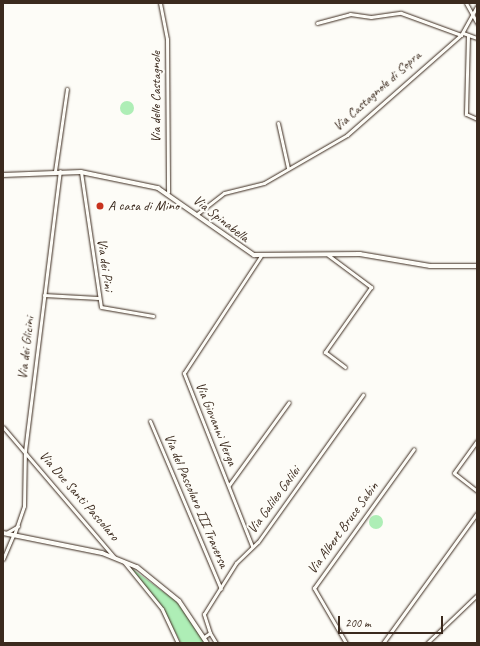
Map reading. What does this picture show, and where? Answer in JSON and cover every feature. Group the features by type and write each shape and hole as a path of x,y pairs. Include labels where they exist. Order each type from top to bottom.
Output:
{"main road":[{"path":"5,533 123,560 166,588 207,643"}],"street":[{"name":"Via delle Castagnole","path":"160,3 167,38 168,192"},
{"path":"466,3 474,14 477,23"},
{"name":"Via Castagnole di Sopra","path":"197,214 224,193 260,185 353,131 430,59 462,34 477,6"},
{"path":"317,23 350,14 371,17 401,13 477,38"},
{"path":"468,36 466,114 477,119"},
{"path":"55,171 67,89"},
{"path":"278,123 288,168"},
{"name":"Via Spinabella","path":"3,175 55,171 81,172 168,192 243,251 261,256 368,255 436,267 477,266"},
{"name":"Via dei Glicini","path":"3,558 18,526 24,506 25,451 60,171"},
{"name":"Via dei Pini","path":"81,172 98,298 104,310 153,316"},
{"path":"328,255 371,287 325,352 344,366"},
{"name":"Via Giovanni Verga","path":"252,546 184,373 261,256"},
{"path":"44,295 98,298"},
{"name":"Via Galileo Galilei","path":"210,633 204,616 237,561 252,546 363,395"},
{"path":"229,485 289,402"},
{"name":"Via del Pascolaro III Traversa","path":"150,421 221,589"},
{"name":"Via Due Santi Pascolaro","path":"3,427 114,557"},
{"path":"477,441 454,473 477,491"},
{"name":"Via Albert Bruce Sabin","path":"346,643 314,588 414,449"},
{"path":"383,643 477,513"},
{"path":"5,533 18,526"},
{"path":"123,560 162,609 178,643"},
{"path":"427,643 477,595"},
{"path":"204,637 210,633 216,643"}],"green space":[{"path":"127,101 132,103 134,108 132,113 127,115 122,113 120,108 122,103"},
{"path":"376,515 381,517 383,522 381,527 376,529 371,527 369,522 371,517"},
{"path":"130,567 177,602 205,643 181,643 161,605"}],"place":[{"name":"A casa di Mino","path":"100,206"}]}
